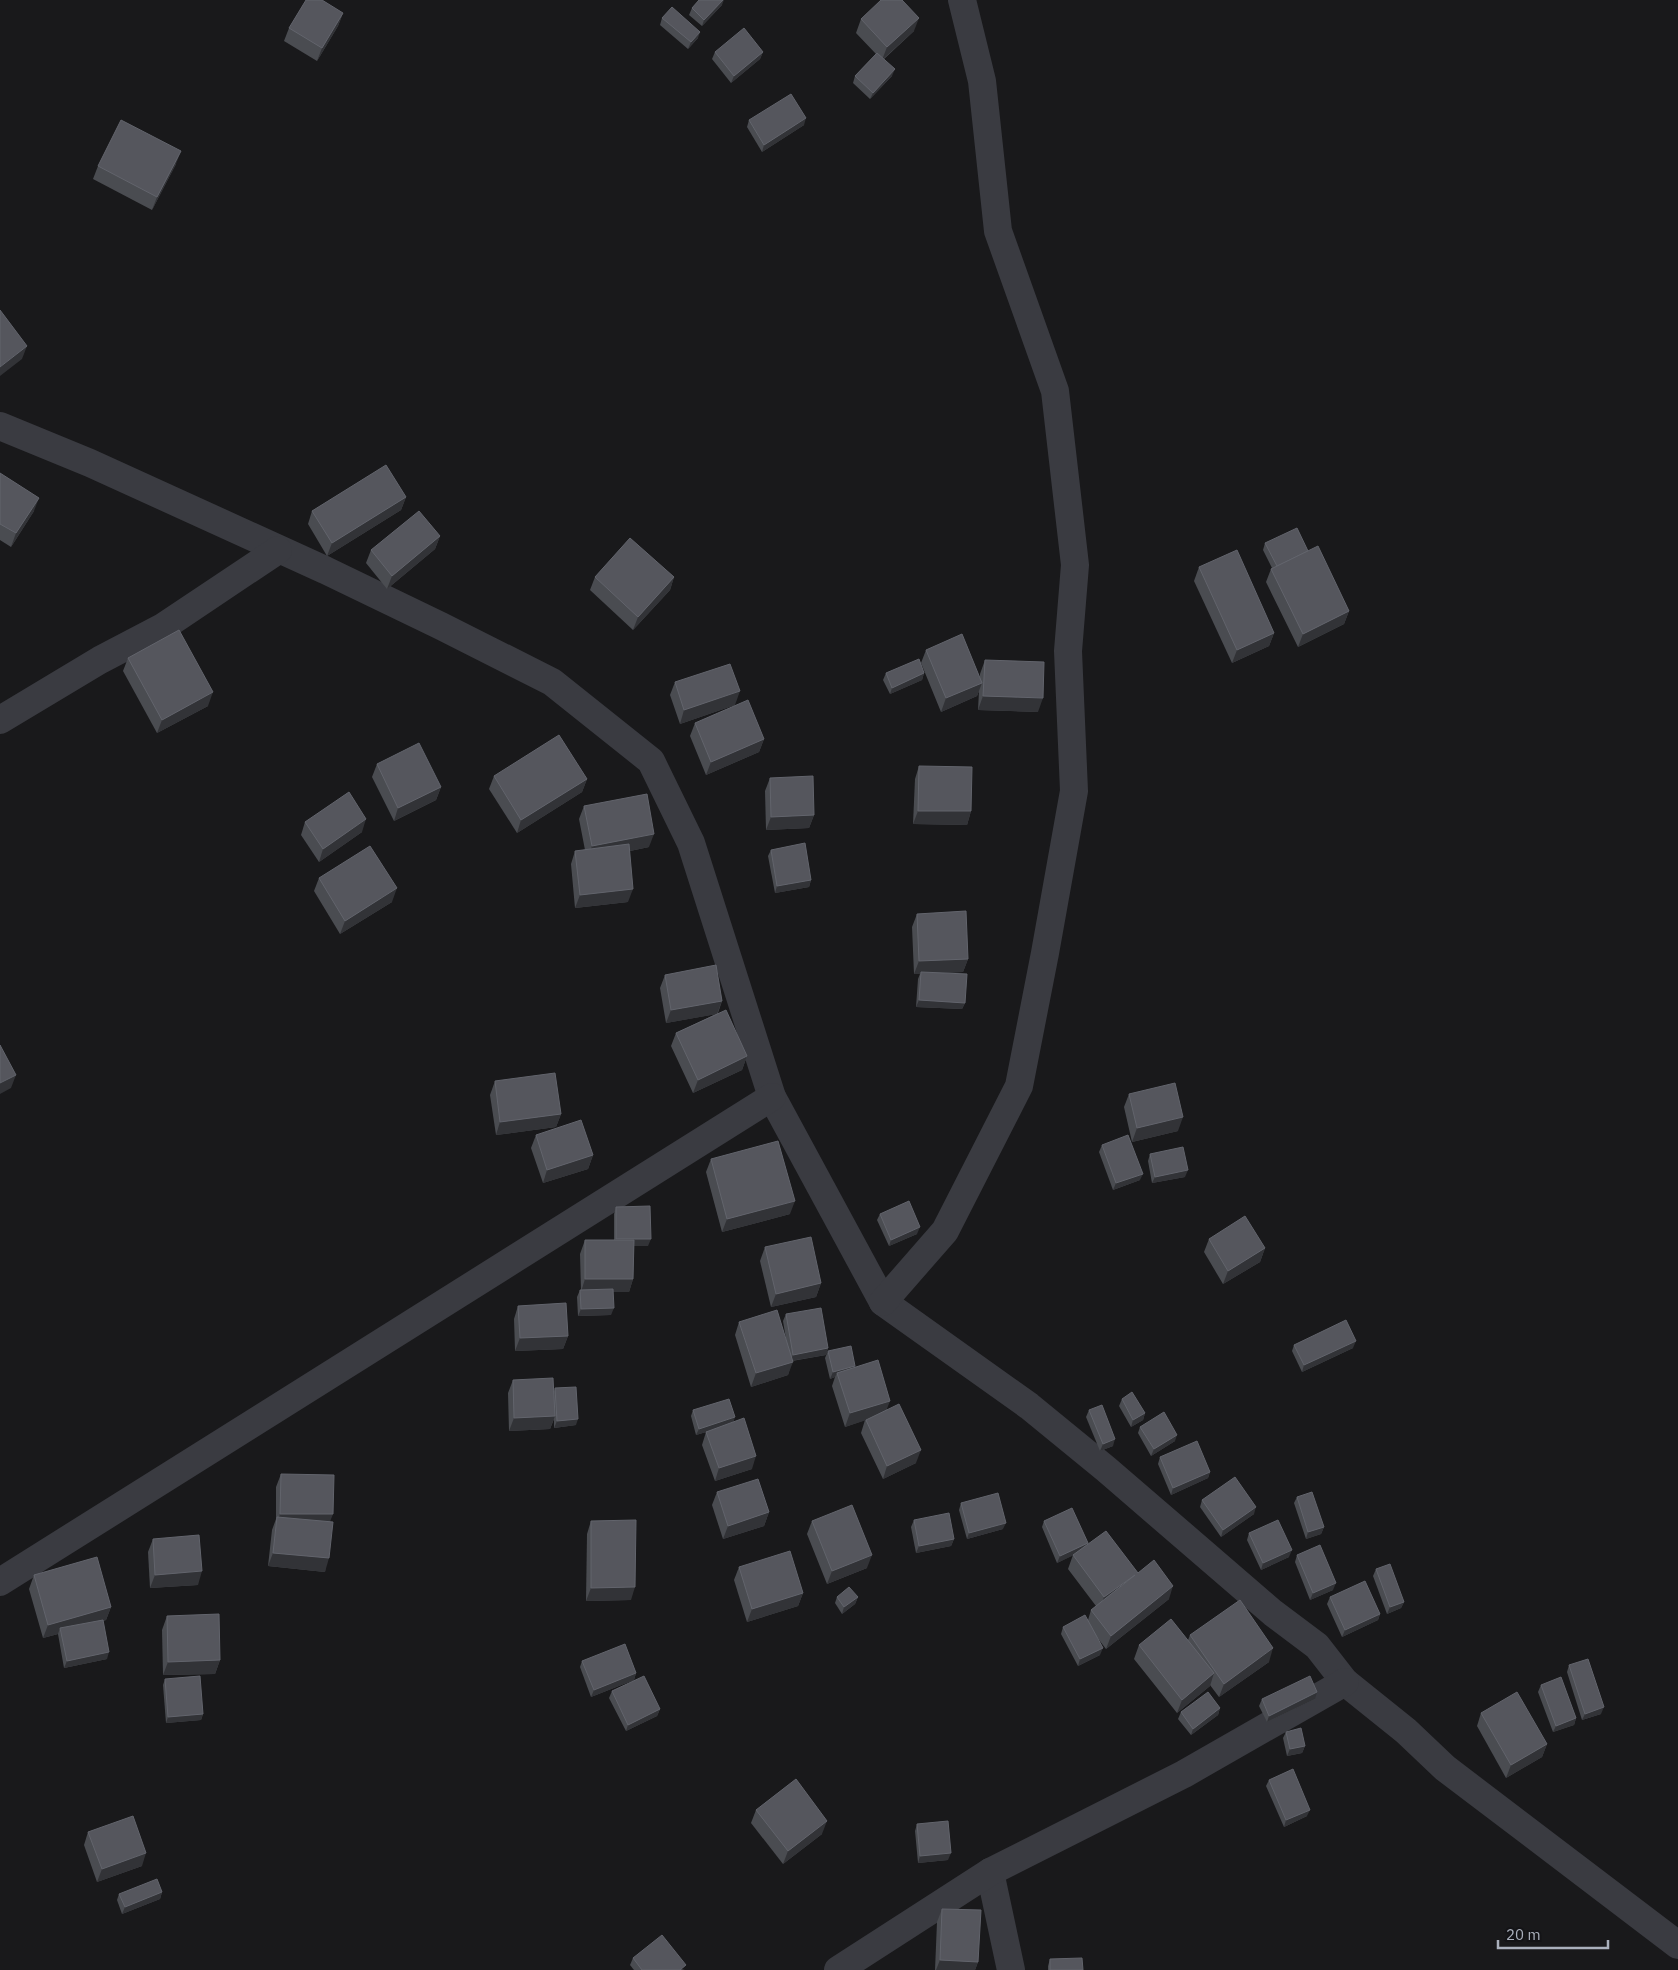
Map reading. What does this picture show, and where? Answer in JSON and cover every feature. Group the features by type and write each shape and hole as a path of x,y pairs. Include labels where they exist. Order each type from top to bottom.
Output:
{"street":[{"path":"883,1302 945,1231 1019,1086 1074,791 1068,651 1075,565 1055,391 998,231 982,81 962,0"},
{"path":"0,426 99,467 278,550 441,626 552,682 652,761 691,843 772,1097 883,1302 1030,1406 1273,1613 1317,1646 1346,1682 1406,1731 1445,1768 1678,1945"},
{"path":"0,720 100,660 163,626 278,550"},
{"path":"0,1582 772,1097"},
{"path":"838,1970 990,1872 1184,1774 1346,1682"},
{"path":"990,1872 1011,1970"}],"building":[{"path":"306,0 322,0 343,13 322,48 289,28"},
{"path":"699,0 723,0 704,20 692,8"},
{"path":"881,0 902,0 919,18 887,47 861,19"},
{"path":"672,7 700,32 691,42 662,18"},
{"path":"744,28 763,52 734,76 715,52"},
{"path":"877,53 895,69 873,93 855,76"},
{"path":"791,94 806,118 764,145 749,120"},
{"path":"121,120 181,151 157,197 98,166"},
{"path":"0,310 27,346 0,367"},
{"path":"386,465 406,497 332,543 312,511"},
{"path":"0,473 39,498 16,533 0,524"},
{"path":"419,511 440,536 392,576 371,550"},
{"path":"1297,528 1308,551 1277,566 1265,543"},
{"path":"630,538 674,577 638,617 595,577"},
{"path":"1318,546 1349,611 1303,634 1271,569"},
{"path":"1237,550 1274,633 1237,650 1199,567"},
{"path":"179,630 213,692 162,720 128,658"},
{"path":"962,634 982,683 946,698 926,650"},
{"path":"919,659 924,673 892,688 886,673"},
{"path":"985,660 1044,662 1043,698 983,696"},
{"path":"730,664 740,691 684,710 675,682"},
{"path":"748,700 764,739 711,762 695,723"},
{"path":"559,735 587,779 521,820 494,776"},
{"path":"419,743 441,787 398,808 377,764"},
{"path":"919,766 972,767 971,811 918,811"},
{"path":"813,776 814,815 771,817 770,778"},
{"path":"349,792 366,819 323,849 305,822"},
{"path":"647,794 654,834 592,846 584,806"},
{"path":"805,843 811,880 777,886 771,850"},
{"path":"629,844 633,889 580,895 575,851"},
{"path":"370,846 397,888 345,921 319,878"},
{"path":"966,911 968,959 919,961 917,914"},
{"path":"716,965 722,1001 671,1010 665,975"},
{"path":"921,972 967,974 965,1003 919,1000"},
{"path":"726,1010 747,1056 698,1080 676,1033"},
{"path":"0,1045 16,1075 0,1083"},
{"path":"555,1073 561,1114 500,1122 495,1081"},
{"path":"1175,1083 1183,1117 1137,1128 1129,1094"},
{"path":"581,1120 593,1155 547,1170 536,1135"},
{"path":"1128,1135 1143,1174 1116,1183 1102,1145"},
{"path":"778,1141 795,1201 727,1219 711,1159"},
{"path":"1183,1147 1188,1170 1155,1177 1150,1154"},
{"path":"909,1201 920,1227 891,1240 880,1214"},
{"path":"650,1206 651,1239 616,1239 616,1207"},
{"path":"1245,1216 1265,1248 1228,1271 1209,1239"},
{"path":"811,1237 821,1283 776,1294 765,1247"},
{"path":"585,1240 634,1240 633,1279 585,1279"},
{"path":"613,1289 614,1308 581,1309 580,1290"},
{"path":"566,1303 568,1336 520,1338 518,1306"},
{"path":"821,1308 828,1348 793,1355 786,1314"},
{"path":"777,1310 793,1362 756,1373 739,1322"},
{"path":"1346,1320 1356,1341 1304,1365 1294,1345"},
{"path":"851,1346 855,1366 833,1372 828,1351"},
{"path":"878,1360 890,1401 850,1413 837,1373"},
{"path":"553,1378 555,1416 514,1418 513,1380"},
{"path":"576,1387 578,1419 557,1421 555,1388"},
{"path":"1132,1392 1145,1413 1133,1420 1122,1399"},
{"path":"729,1399 735,1417 699,1429 693,1410"},
{"path":"899,1404 921,1450 887,1466 866,1420"},
{"path":"1102,1405 1115,1439 1103,1444 1089,1410"},
{"path":"1164,1412 1177,1435 1154,1449 1140,1427"},
{"path":"744,1418 756,1456 719,1468 706,1432"},
{"path":"1197,1441 1210,1472 1173,1488 1160,1457"},
{"path":"281,1474 334,1475 333,1514 280,1514"},
{"path":"1235,1477 1256,1507 1223,1530 1202,1500"},
{"path":"758,1479 769,1512 728,1526 717,1492"},
{"path":"1312,1492 1324,1527 1308,1532 1297,1497"},
{"path":"998,1493 1006,1523 969,1533 961,1503"},
{"path":"852,1505 872,1555 832,1571 812,1521"},
{"path":"1072,1508 1088,1543 1060,1556 1044,1521"},
{"path":"949,1513 954,1539 919,1546 914,1520"},
{"path":"277,1517 333,1522 329,1558 273,1553"},
{"path":"636,1520 635,1587 591,1588 591,1521"},
{"path":"1278,1520 1292,1550 1263,1563 1249,1533"},
{"path":"1106,1531 1138,1573 1154,1560 1173,1586 1111,1636 1091,1610 1135,1575 1104,1597 1073,1555"},
{"path":"199,1535 202,1571 155,1575 153,1539"},
{"path":"1320,1545 1336,1583 1313,1593 1297,1555"},
{"path":"790,1551 803,1593 752,1609 739,1567"},
{"path":"97,1557 111,1607 48,1625 34,1575"},
{"path":"1390,1564 1404,1602 1390,1607 1376,1569"},
{"path":"1365,1581 1380,1614 1345,1630 1330,1597"},
{"path":"849,1587 858,1597 844,1607 837,1597"},
{"path":"1240,1600 1273,1648 1224,1684 1190,1635"},
{"path":"219,1614 220,1660 168,1662 167,1616"},
{"path":"1085,1615 1103,1648 1080,1659 1063,1627"},
{"path":"1171,1619 1214,1673 1182,1700 1139,1645"},
{"path":"103,1620 109,1652 67,1661 60,1628"},
{"path":"625,1644 636,1673 594,1690 582,1661"},
{"path":"1588,1659 1604,1707 1585,1714 1569,1665"},
{"path":"200,1676 203,1714 168,1717 165,1679"},
{"path":"644,1676 660,1709 628,1725 612,1691"},
{"path":"1310,1676 1317,1692 1269,1716 1262,1699"},
{"path":"1561,1677 1576,1718 1556,1726 1541,1685"},
{"path":"1208,1692 1220,1708 1193,1729 1181,1712"},
{"path":"1517,1692 1547,1744 1511,1765 1481,1713"},
{"path":"1301,1728 1305,1746 1290,1749 1286,1732"},
{"path":"1293,1769 1310,1810 1286,1820 1269,1780"},
{"path":"796,1779 827,1821 788,1851 756,1810"},
{"path":"133,1816 146,1853 102,1869 88,1832"},
{"path":"948,1821 951,1853 920,1856 917,1824"},
{"path":"157,1879 162,1892 125,1907 119,1894"},
{"path":"942,1909 981,1910 978,1962 940,1960"},
{"path":"662,1935 686,1965 680,1970 642,1970 633,1958"},
{"path":"1082,1958 1083,1970 1050,1970 1050,1959"}]}
